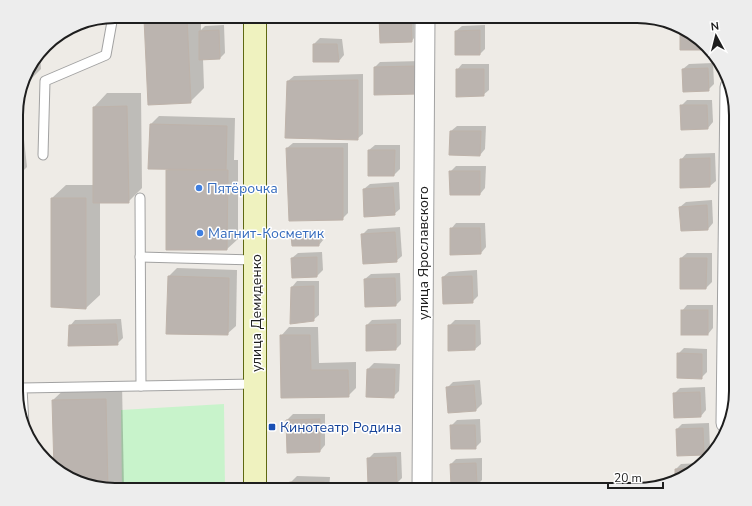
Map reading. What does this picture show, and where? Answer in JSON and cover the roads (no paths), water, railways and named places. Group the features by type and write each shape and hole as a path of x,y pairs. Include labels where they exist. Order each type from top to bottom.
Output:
{"main road":[{"name":"улица Демиденко","path":"255,23 255,483"}],"street":[{"name":"улица Ярославского","path":"422,483 425,23"},
{"path":"726,412 729,171"}],"lane":[{"path":"43,155 45,81 106,55 112,23"},
{"path":"140,198 141,386"},
{"path":"140,257 256,260"},
{"path":"23,388 256,384"}],"place":[{"name":"Пятёрочка","path":"199,188"},
{"name":"Магнит-Косметик","path":"200,233"},
{"name":"Кинотеатр Родина","path":"272,427"}]}
